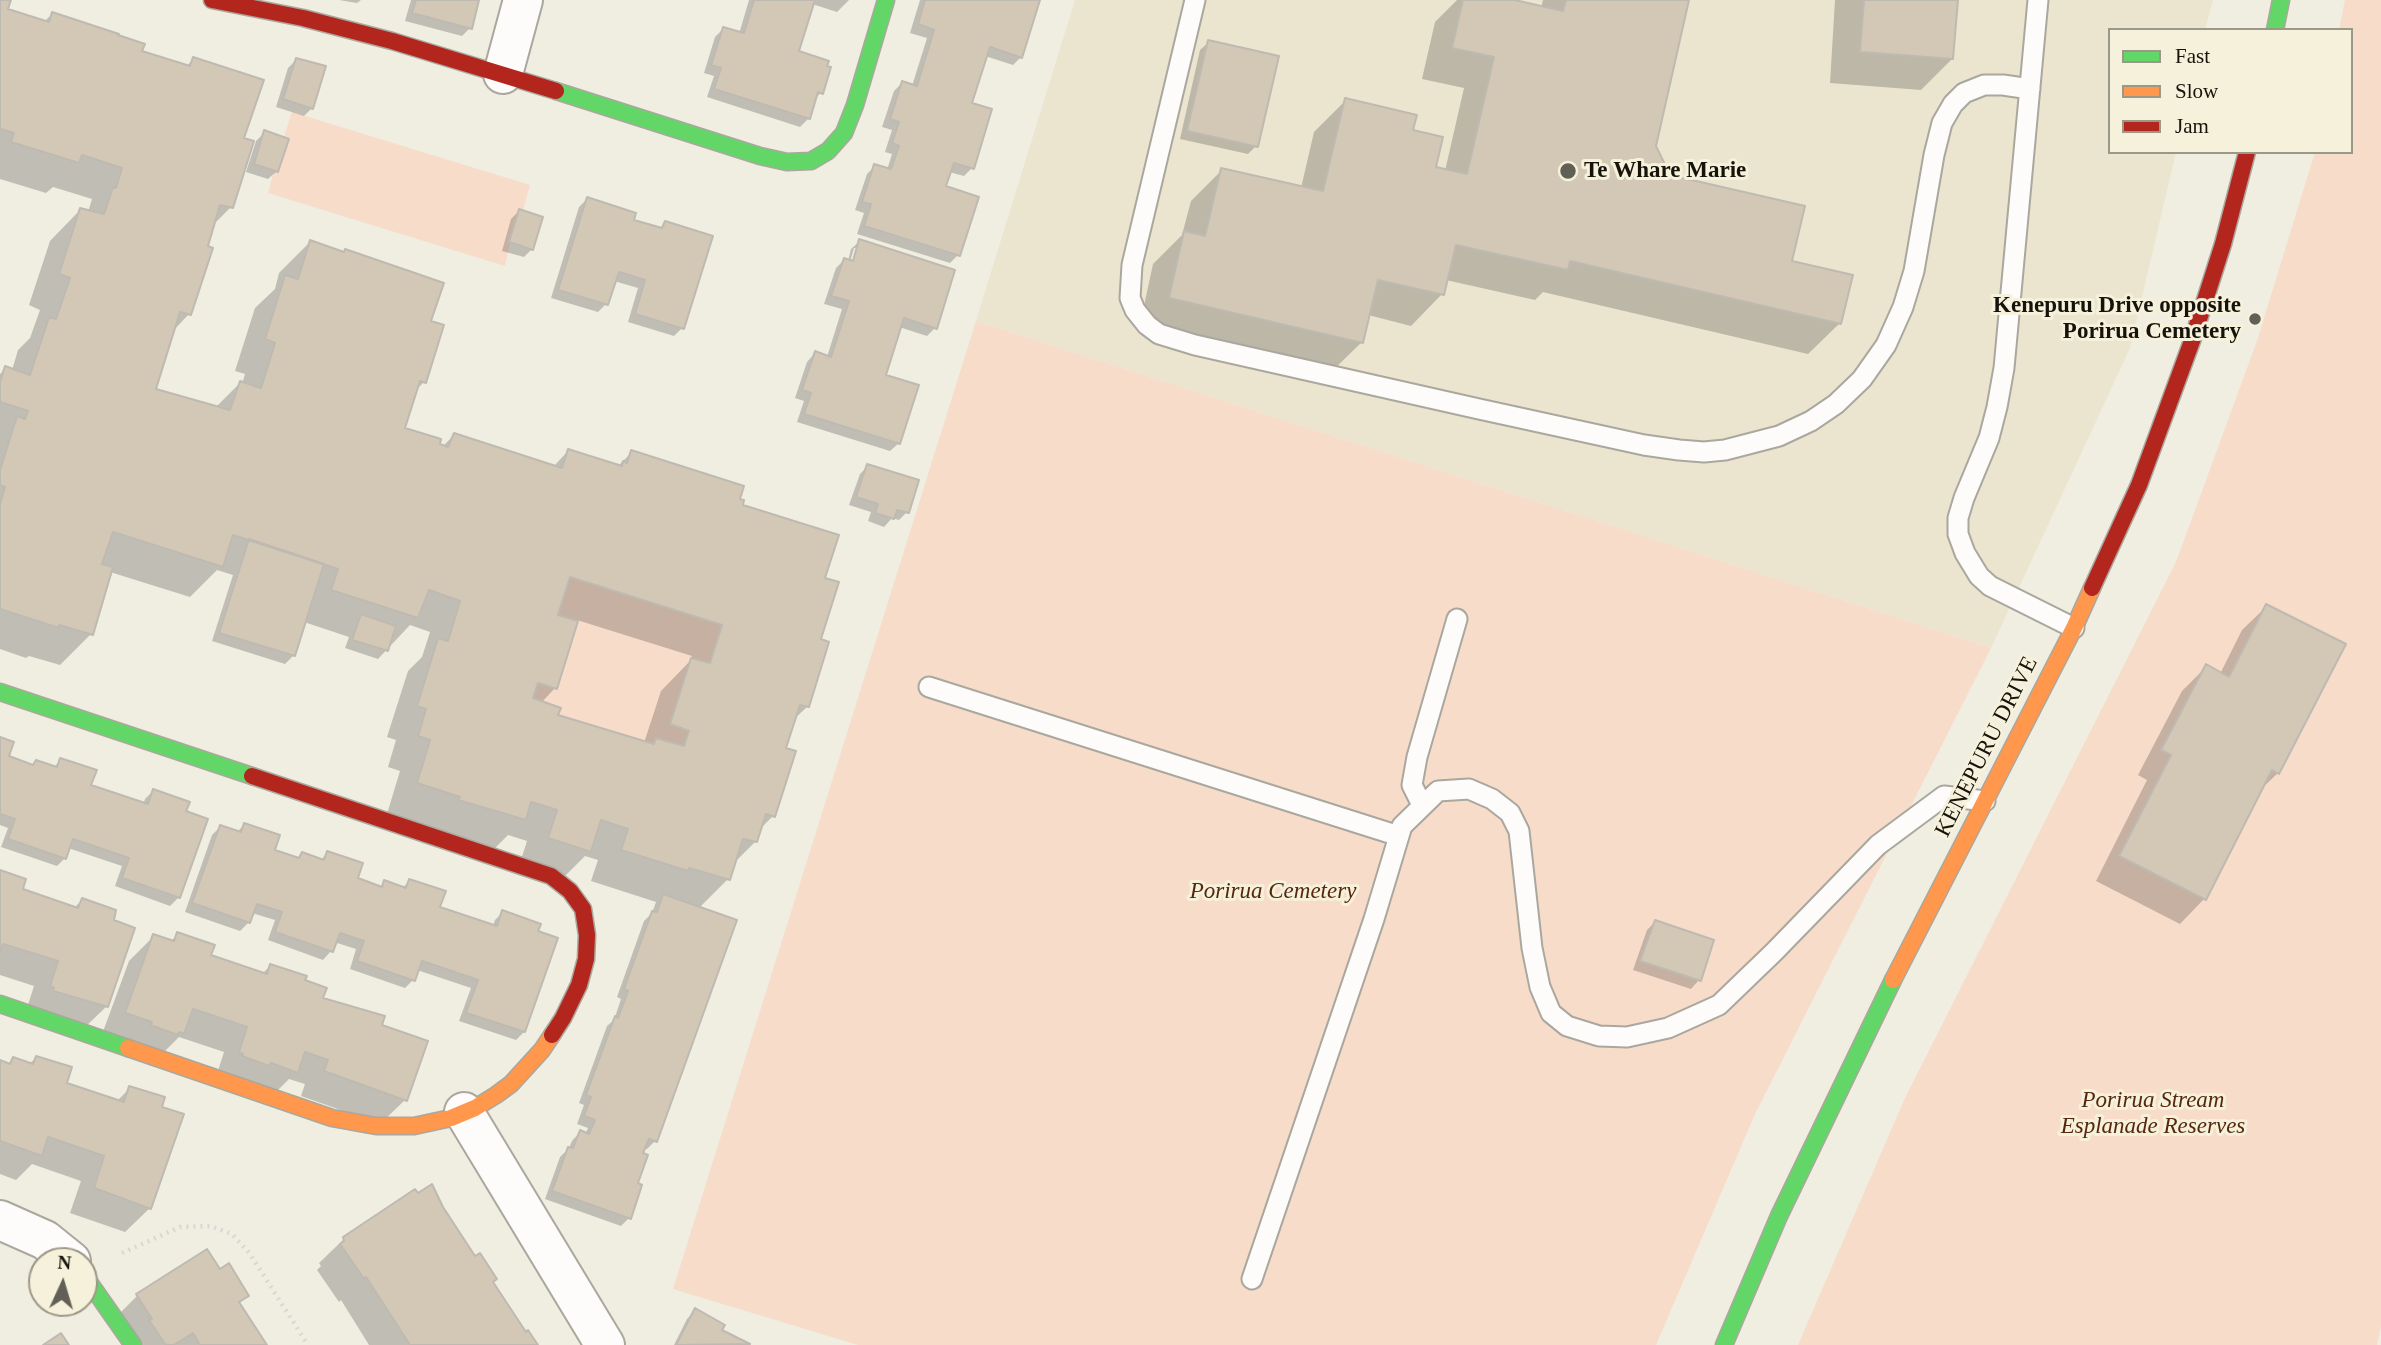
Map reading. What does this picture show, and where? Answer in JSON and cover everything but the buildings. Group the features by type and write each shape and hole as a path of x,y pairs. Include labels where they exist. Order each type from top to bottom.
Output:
{"street":[{"path":"212,0 349,29 503,74 760,156 787,162 811,161 828,152 844,133 886,0"},
{"path":"503,74 523,0"},
{"path":"2275,28 2281,0"},
{"name":"KENEPURU DRIVE","path":"1724,1345 1785,1204 1917,931 2074,628 2139,485 2192,341 2223,244 2246,154"},
{"path":"0,692 551,876 570,891 583,909 587,935 586,959 579,985 563,1018 542,1050 511,1084 496,1096 451,1118 400,1127 350,1123 0,1004"},
{"path":"464,1112 605,1345"},
{"path":"0,1220 45,1240 54,1247"},
{"path":"98,1293 133,1345"}],"lane":[{"path":"1195,0 1132,265 1130,298 1135,310 1147,325 1159,334 1195,345 1517,418 1679,450 1725,450 1779,436 1811,421 1836,404 1862,379 1886,345 1903,307 1914,271 1934,155 1942,123 1953,104 1964,93 1984,85 2030,89"},
{"path":"2038,0 2004,368 1989,438 1958,518 1958,534 1965,553 1979,576 1990,586 2074,628"},
{"path":"1422,805 1412,785 1417,757 1457,620"},
{"path":"929,687 1399,836"},
{"path":"1252,1279 1374,919 1402,826 1438,791 1469,789 1493,799 1510,813 1518,831 1532,948 1540,987 1551,1013 1567,1026 1599,1036 1627,1037 1668,1028 1719,1005 1878,845 1944,796 1985,801"}],"path":[{"path":"98,1291 113,1272 120,1254 180,1227 196,1225 222,1229 241,1241 309,1345"}],"shaded area":[{"path":"1075,0 2213,0 2206,28 2108,28 2108,154 2176,154 2130,348 1991,648 976,321"}],"green space":[{"name":"Porirua Stream Esplanade Reserves","path":"2345,0 2381,0 2381,1326 2377,1345 1798,1345 1905,1098 2176,562 2257,341 2314,154 2353,154 2353,28 2339,28"},
{"path":"292,112 530,185 523,210 518,209 505,266 268,193 274,171 278,172 289,139 284,137"},
{"name":"Porirua Cemetery","path":"976,321 1991,648 1755,1114 1656,1345 858,1345 673,1289"},
{"path":"570,577 722,625 710,663 691,658 670,724 689,731 684,746 656,738 654,744 558,715 560,707 533,698 538,683 557,689 578,622 558,615"}],"traffic: fast":[{"path":"556,91 760,156 787,162 811,161 828,151 844,133 886,0"},
{"path":"2275,28 2281,0"},
{"path":"0,692 252,776"},
{"path":"1724,1345 1779,1216 1893,980"},
{"path":"0,1004 128,1048"},
{"path":"98,1295 133,1345"}],"traffic: slow":[{"path":"1893,980 2092,588"},
{"path":"128,1048 332,1118 376,1126 414,1126 451,1118 496,1095 511,1084 552,1035"}],"traffic: jam":[{"path":"212,0 303,18 392,41 556,91"},
{"path":"2092,588 2139,485 2192,341 2223,244 2246,154"},
{"path":"252,776 551,876 570,891 583,909 587,935 586,959 579,985 552,1035"}],"place":[{"name":"Te Whare Marie","path":"1568,171"},
{"name":"Kenepuru Drive opposite Porirua Cemetery","path":"2255,319"}]}
